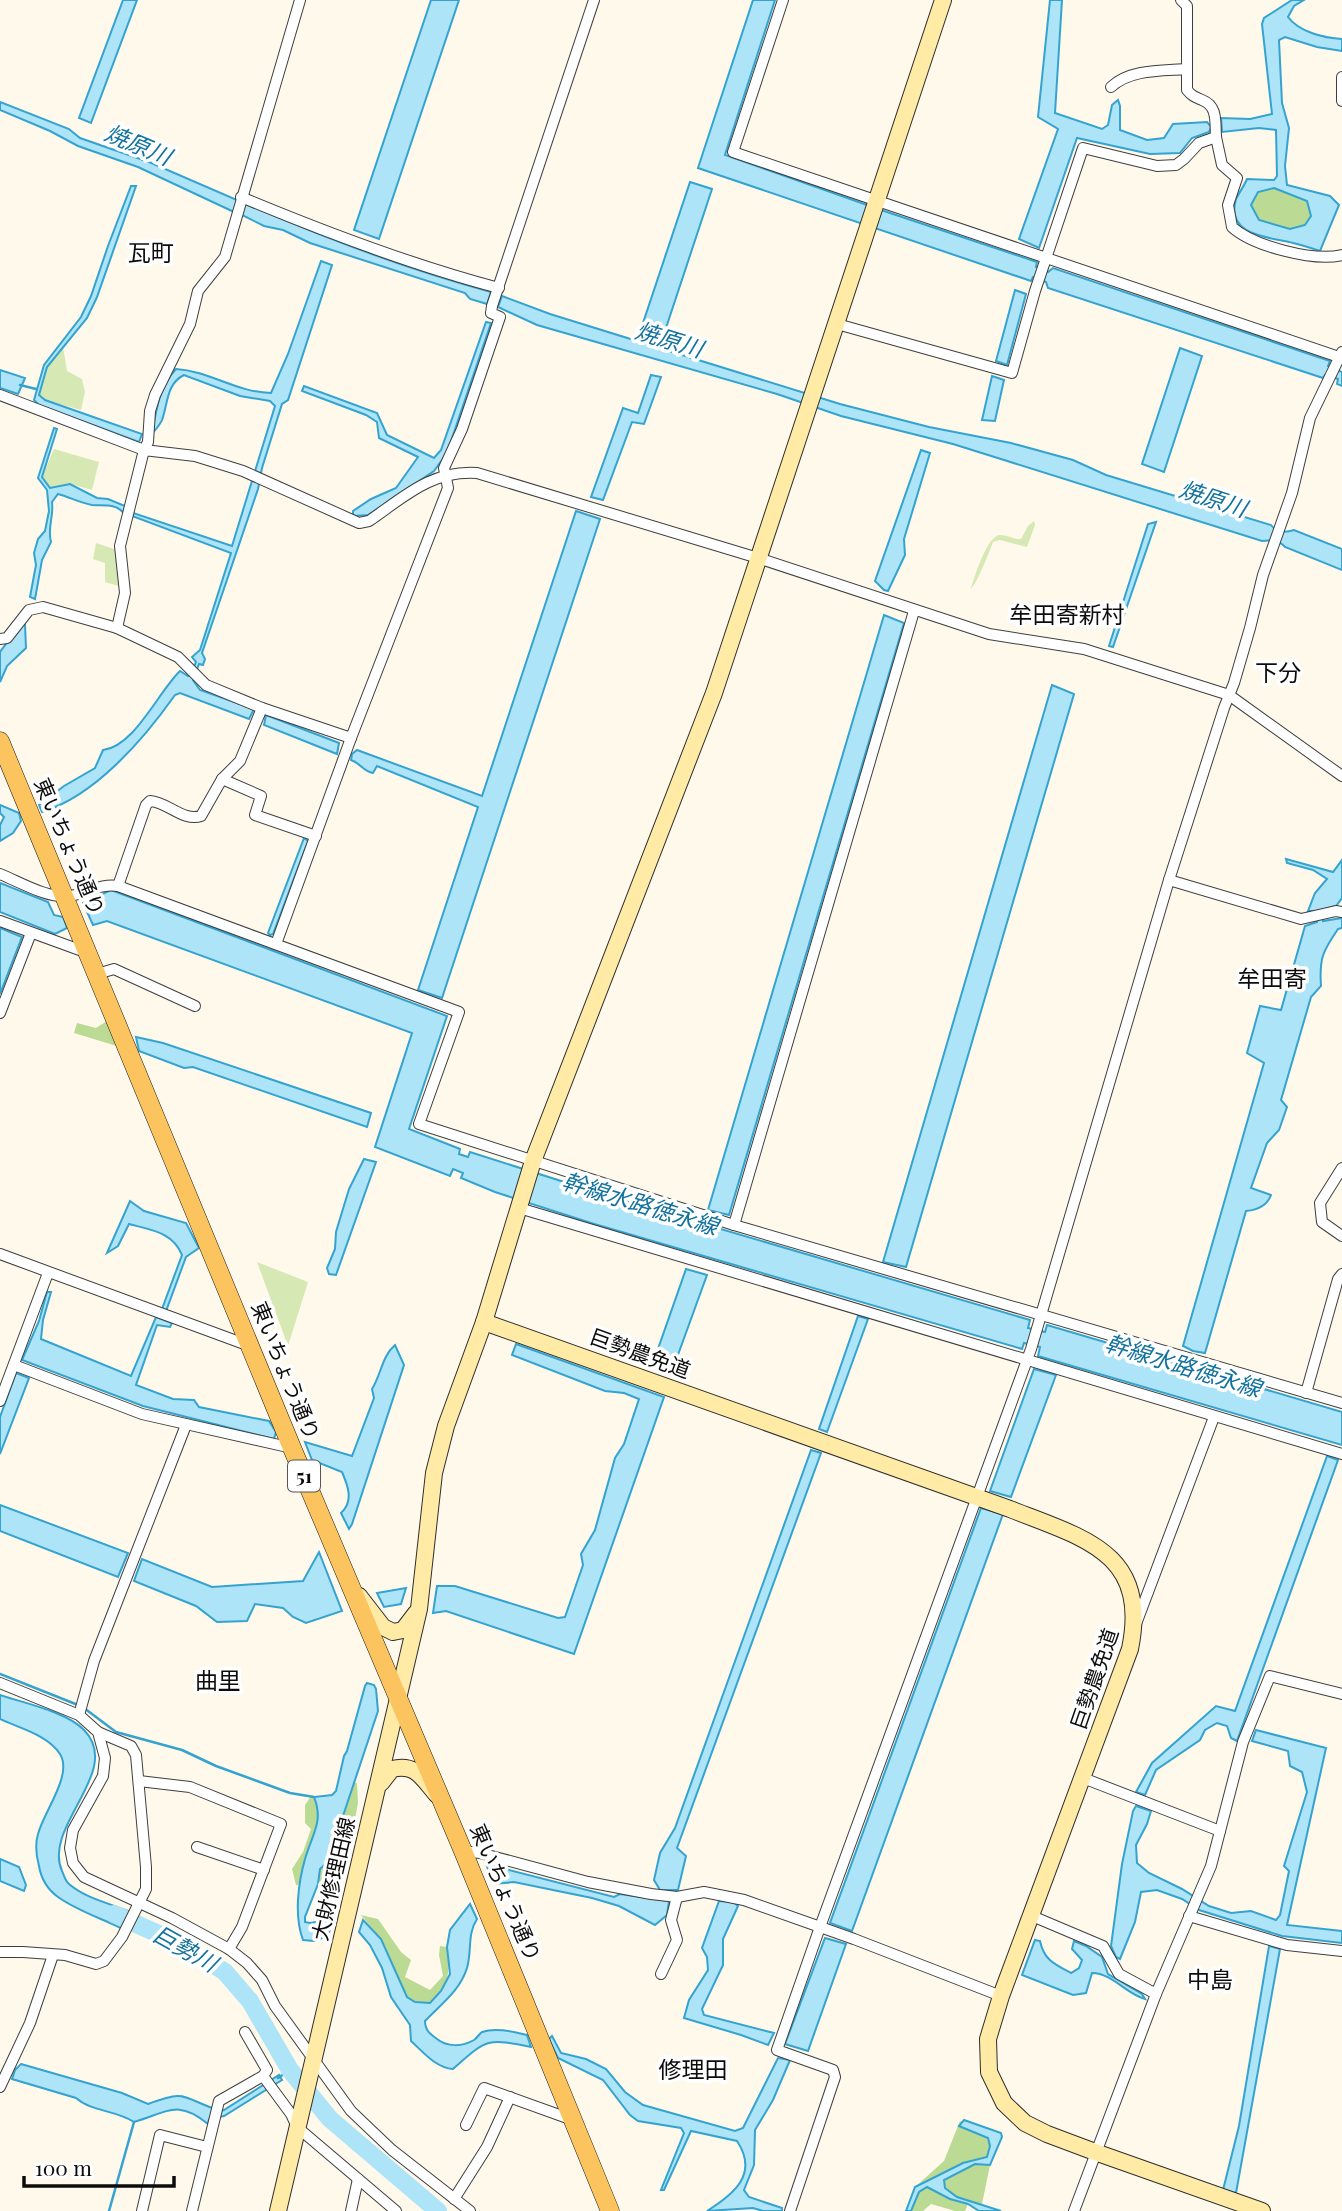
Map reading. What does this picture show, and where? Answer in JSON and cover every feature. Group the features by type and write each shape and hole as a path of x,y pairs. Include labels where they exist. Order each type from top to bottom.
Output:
{"main road":[{"name":"東いちょう通り","path":"0,741 347,1580 463,1851 610,2211"}],"street":[{"path":"117,628 125,593 120,546 146,446 150,411 155,395 190,324 198,290 225,257 300,0"},
{"path":"276,944 351,738 448,488 444,468 462,429 500,317 491,313 492,306 594,0"},
{"path":"783,0 733,152 1045,262 1341,356 1310,418 1292,493 1263,575 1250,628 1169,880 1029,1354 777,2050 833,2070 835,2077 790,2211"},
{"name":"大財修理田線","path":"299,2122 419,1609 435,1473 446,1426 484,1322 533,1161 714,693 943,0"},
{"path":"1186,2 1187,90 1191,95 1209,102 1214,108 1222,165 1237,178 1228,213 1232,226 1249,239 1300,254 1334,257 1342,255"},
{"path":"1111,87 1119,79 1146,72 1188,69"},
{"path":"1342,77 1342,101"},
{"path":"837,324 1012,373 1038,282 1083,148 1157,166 1176,165 1199,143 1216,137"},
{"path":"241,197 309,225 498,290"},
{"path":"0,395 146,446 195,456 263,478 359,523 369,522 435,477 458,472 477,473 758,558 989,634 1084,649 1229,695 1342,776"},
{"path":"0,639 7,638 29,610 43,607 117,628 178,657 206,685 262,708 351,738"},
{"path":"734,1225 914,611"},
{"path":"118,886 146,805 150,801 157,801 185,816 196,818 206,809 222,779 240,761 262,708"},
{"path":"222,779 261,796 255,815 316,836"},
{"path":"0,874 65,897 83,894 105,884 118,886 459,1012 419,1124 1039,1321 1342,1403"},
{"path":"1169,880 1301,919 1342,912"},
{"path":"0,921 88,953"},
{"path":"0,1013 30,933"},
{"path":"97,974 114,969 195,1006"},
{"path":"1342,1168 1320,1203 1322,1222 1342,1236"},
{"path":"519,1208 809,1297 1029,1354 1214,1417 1342,1454"},
{"path":"0,1254 251,1346"},
{"path":"0,1401 48,1273"},
{"path":"1306,1393 1338,1279 1342,1274"},
{"name":"巨勢農免道","path":"484,1322 977,1497 1086,1539 1106,1552 1123,1573 1133,1604 1135,1626 1130,1649 1001,1996 988,2039 989,2072 1004,2103 1025,2123 1095,2152 1262,2211"},
{"path":"14,1365 142,1414 292,1448"},
{"path":"1135,1626 1214,1417"},
{"path":"80,1709 94,1661 186,1425"},
{"path":"347,1580 383,1627 393,1632 403,1629 419,1609"},
{"path":"1074,2211 1156,1994 1211,1866 1243,1742 1270,1676 1342,1694"},
{"path":"0,1683 80,1709 98,1732 105,1758 103,1776 73,1830 70,1848 73,1863 84,1877 229,1949 247,1963 262,1980 312,2065 351,2111 392,2150 470,2211"},
{"path":"0,1952 65,1955 96,1964 104,1961 122,1937 146,1889 136,1755 131,1746 98,1732"},
{"path":"376,1790 392,1769 404,1766 416,1770 440,1799"},
{"path":"1083,1778 1220,1831"},
{"path":"139,1782 190,1787 281,1824 242,1927 229,1949"},
{"path":"197,1847 264,1870"},
{"path":"463,1851 480,1853 588,1882 677,1897 704,1892 744,1900 1001,1996"},
{"path":"661,1974 677,1940 671,1920 677,1897"},
{"path":"1191,1913 1287,1945 1342,1951"},
{"path":"1032,1916 1103,1946 1119,1974 1156,1994"},
{"path":"0,2087 30,2023 52,1955"},
{"path":"245,2032 267,2070 267,2081 291,2114 358,2179 396,2211"},
{"path":"192,2211 219,2101 267,2081"},
{"path":"466,2125 484,2088 573,2120"},
{"path":"454,2199 488,2147 510,2097"},
{"path":"278,2211 299,2122"},
{"path":"142,2211 160,2135 208,2147"},
{"path":"351,2211 358,2179"}],"green space":[{"path":"1273,188 1307,201 1311,216 1305,225 1290,229 1259,220 1250,205 1258,192"},
{"path":"63,347 67,371 82,379 85,392 81,410 45,400 39,395 47,367"},
{"path":"54,449 99,462 92,490 70,484 50,488 42,477"},
{"path":"1034,521 1027,547 1000,540 993,542 971,589 982,558 994,537 1002,535 1021,539"},
{"path":"96,543 117,550 122,587 105,582 105,563 93,559"},
{"path":"110,1019 120,1047 74,1033 77,1023 96,1028"},
{"path":"257,1262 308,1282 288,1346"},
{"path":"345,1781 357,1783 358,1803 354,1824 344,1823 337,1843 338,1855 321,1886 296,1885 292,1869 303,1852 311,1829 305,1823 305,1805 311,1796 327,1801 339,1796"},
{"path":"361,1915 378,1919 401,1952 411,1960 405,1977 430,1990 443,1976 440,1946 447,1947 447,1977 442,1989 430,2003 415,2002 407,1997 381,1939"},
{"path":"960,2121 1002,2137 990,2165 982,2204 1001,2211 979,2211 968,2204 965,2211 955,2211 931,2204 923,2211 906,2211 915,2187 944,2161"}],"water":[{"path":"123,0 137,0 91,123 79,118"},
{"path":"431,0 459,0 379,239 354,230"},
{"path":"753,0 775,0 725,155 1037,262 1036,267 1048,272 1053,268 1330,361 1328,366 1342,372 1342,386 1337,384 1338,379 1325,375 1323,378 1048,288 1046,282 1033,277 1031,281 698,168"},
{"path":"1050,0 1062,0 1055,113 1102,129 1108,125 1112,105 1118,100 1120,130 1147,140 1164,138 1173,124 1207,122 1211,127 1209,132 1192,138 1180,153 1150,154 1077,138 1039,248 1019,239 1058,129 1038,117"},
{"path":"1292,0 1304,0 1294,6 1288,17 1299,27 1312,33 1342,39 1342,51 1285,37 1279,40 1282,103 1289,128 1285,166 1287,185 1330,196 1339,205 1320,251 1251,233 1237,221 1234,211 1236,199 1247,179 1274,180 1277,176 1276,130 1259,128 1222,132 1221,118 1250,119 1272,114 1262,24 1264,18","holes":["1274,188 1307,201 1311,216 1305,225 1290,229 1259,220 1251,205 1258,192"]},
{"path":"0,102 69,129 80,138 149,162 237,200 234,212 138,167 78,146 0,110"},
{"path":"690,182 712,189 663,337 641,329"},
{"path":"131,186 136,186 97,297 87,318 47,367 39,395 45,400 142,434 139,442 39,405 34,400 44,365 81,317 91,296"},
{"path":"245,203 366,252 491,292 487,304 470,299 465,293 310,243 283,230 264,226 242,215"},
{"path":"321,261 332,265 288,400 282,404 258,489 202,653 205,659 203,665 199,664 193,680 200,690 254,709 249,719 180,693 175,695 149,730 99,780 62,804 42,812 39,805 95,768 103,750 115,746 136,729 180,671 188,676 191,674 196,662 192,657 200,650 231,553 117,508 92,505 58,494 52,502 51,542 42,560 35,599 30,597 36,565 34,553 38,539 45,531 49,511 47,490 38,478 54,428 57,429 42,477 50,488 70,484 97,498 125,506 130,512 232,546 275,406 270,401 240,396 184,375 171,389 162,420 152,434 159,400 176,369 200,373 246,389 271,393"},
{"path":"1015,290 1026,294 1007,365 996,361"},
{"path":"502,296 550,314 840,404 1073,460 1106,475 1271,525 1279,531 1294,530 1342,549 1342,570 1277,542 1262,541 953,444 841,416 777,394 537,325 498,307"},
{"path":"486,322 491,323 447,453 434,471 368,515 353,516 353,511 371,499 396,488 418,457 379,438 377,422 366,415 302,391 304,386 377,413 387,435 434,458 441,450"},
{"path":"1180,348 1202,356 1164,472 1142,464"},
{"path":"0,370 25,378 18,394 0,388"},
{"path":"651,375 661,377 644,424 632,422 603,500 591,497 623,408 638,413"},
{"path":"992,376 1004,380 995,421 982,420"},
{"path":"921,450 930,453 904,539 905,555 888,591 875,581"},
{"path":"576,511 600,519 442,998 418,990 478,807 377,766 373,773 370,772 351,760 352,754 357,750 482,796"},
{"path":"1156,522 1113,647 1109,646 1148,524"},
{"path":"884,615 904,623 729,1215 708,1210"},
{"path":"20,625 25,625 26,648 7,666 0,682 0,652"},
{"path":"1052,685 1074,694 906,1267 883,1262"},
{"path":"266,715 339,743 337,754 264,725"},
{"path":"0,805 19,813 21,821 13,833 0,841 0,825 4,817 0,813"},
{"path":"304,838 308,841 273,934 270,935 268,933"},
{"path":"1286,859 1333,872 1342,860 1342,898 1336,906 1321,910 1323,921 1342,918 1342,928 1338,929 1323,955 1321,986 1311,997 1281,1100 1287,1107 1279,1130 1267,1143 1251,1188 1271,1195 1261,1207 1246,1211 1205,1353 1193,1351 1183,1346 1264,1063 1247,1053 1260,1006 1281,1010 1305,926 1317,922 1317,911 1308,911 1315,893 1327,879 1313,870 1287,863"},
{"path":"0,883 48,902 54,915 63,917 67,928 55,934 0,912"},
{"name":"幹線水路徳永線","path":"111,890 447,1016 409,1129 460,1149 459,1154 468,1157 470,1152 602,1194 1030,1320 1028,1328 1045,1332 1047,1325 1342,1412 1342,1445 1038,1356 1040,1347 1024,1343 1022,1349 591,1223 495,1192 461,1178 463,1173 453,1169 450,1176 375,1147 412,1033 107,921 93,925 83,903"},
{"path":"0,928 22,937 0,994"},
{"path":"136,1037 163,1043 371,1113 367,1127 139,1051"},
{"path":"364,1159 376,1162 336,1275 329,1274 327,1268 335,1249 336,1232 349,1189"},
{"path":"130,1201 144,1211 186,1223 199,1248 186,1257 166,1311 162,1309 182,1255 173,1241 153,1230 129,1224 118,1246 107,1253"},
{"path":"686,1269 707,1275 671,1374 652,1366"},
{"path":"47,1292 51,1292 41,1339 131,1376 156,1317 172,1323 170,1327 157,1325 136,1385 173,1399 194,1400 199,1407 269,1421 276,1432 274,1439 143,1406 22,1360 39,1321"},
{"path":"858,1316 868,1319 827,1432 819,1429"},
{"path":"516,1344 664,1397 574,1654 446,1611 433,1613 437,1586 455,1586 558,1618 565,1617 583,1565 581,1554 595,1530 615,1458 624,1444 639,1399 624,1393 605,1391 512,1355"},
{"path":"395,1345 404,1365 349,1529 341,1513 349,1498 342,1472 312,1460 305,1442 352,1456 374,1398 372,1389 387,1355"},
{"path":"1034,1369 1056,1375 1011,1497 990,1491"},
{"path":"16,1373 29,1378 0,1454 0,1417"},
{"path":"811,1450 821,1453 677,1848 686,1856 678,1890 660,1890 654,1880 660,1853 675,1828"},
{"path":"1327,1456 1338,1460 1237,1741 1231,1738 1227,1726 1217,1723 1205,1730 1200,1740 1156,1770 1145,1795 1136,1792 1152,1763 1216,1706 1235,1711"},
{"path":"0,1505 128,1553 118,1577 0,1531"},
{"path":"981,1508 1003,1514 852,1931 830,1923"},
{"path":"319,1552 342,1611 306,1623 283,1608 255,1604 247,1621 217,1622 196,1606 134,1581 142,1559 212,1587 303,1581"},
{"path":"406,1588 401,1604 384,1607 377,1593"},
{"path":"367,1683 374,1685 376,1689 378,1711 344,1813 330,1843 332,1858 320,1869 318,1884 305,1922 333,1919 328,1936 314,1941 303,1940 298,1900 303,1869 316,1828 318,1814 314,1797 332,1795 336,1791"},
{"path":"0,1695 67,1718 84,1730 94,1746 95,1763 63,1836 59,1854 66,1880 75,1889 128,1911 121,1928 65,1902 43,1879 37,1858 37,1838 60,1782 63,1763 55,1747 48,1742 0,1719"},
{"path":"1256,1730 1326,1748 1287,1925 1342,1931 1342,1943 1282,1936 1199,1910 1182,1899 1157,1890 1141,1892 1135,1922 1120,1959 1116,1957 1111,1946 1122,1864 1136,1806 1151,1811 1136,1845 1137,1863 1149,1873 1209,1906 1231,1913 1251,1911 1276,1920 1280,1915 1289,1871 1284,1866 1307,1792 1302,1772 1290,1766 1288,1751 1252,1741"},
{"path":"0,1859 19,1867 26,1885 24,1891 0,1881"},
{"path":"486,1864 614,1897 620,1894 669,1901 667,1915 655,1925 619,1906 592,1898 514,1882 494,1884"},
{"path":"719,1901 733,1902 738,1906 723,1939 723,1965 702,2009 704,2015 774,2033 768,2045 684,2018 689,2000 708,1970 707,1957 702,1948"},
{"path":"470,1904 477,1919 472,1931 467,1968 455,1991 425,2021 428,2032 441,2042 455,2045 474,2040 482,2032 511,2031 527,2035 531,2047 505,2042 488,2043 453,2069 435,2063 411,2041 410,2025 391,1997 382,1968 370,1945 359,1932 363,1920 381,1939 407,1997 415,2002 430,2003 441,1991 450,1974 447,1947 450,1930"},
{"path":"825,1938 846,1944 808,2051 785,2044"},
{"path":"1035,1940 1040,1941 1044,1953 1051,1961 1071,1973 1079,1968 1082,1960 1072,1949 1074,1941 1086,1946 1102,1957 1108,1974 1142,1994 1145,1999 1099,1974 1092,1973 1086,1993 1073,1995 1022,1975"},
{"path":"1269,1946 1280,1949 1236,2193 1223,2190 1239,2126"},
{"path":"552,2036 561,2053 586,2059 606,2069 625,2092 643,2105 735,2131 743,2128 778,2058 790,2060 773,2100 755,2130 754,2165 744,2190 749,2197 782,2208 782,2211 753,2208 707,2211 726,2198 740,2182 744,2173 743,2153 737,2141 691,2131 664,2190 661,2190 684,2133 681,2128 638,2121 630,2115 603,2080 558,2058 549,2039"},
{"path":"21,2064 122,2093 148,2104 181,2096 212,2108 212,2113 224,2110 279,2075 282,2080 224,2116 209,2119 208,2124 198,2116 180,2110 164,2112 134,2122 89,2106 76,2098 12,2079"},
{"path":"964,2120 1001,2133 1002,2137 990,2165 975,2164 944,2180 945,2188 957,2197 1001,2211 979,2211 927,2187 919,2192 911,2211 906,2211 915,2187 963,2163 987,2157 990,2146 988,2138 959,2126"}],"waterway":[{"path":"20,385 36,389"},
{"path":"0,1674 78,1705"},
{"path":"84,1708 116,1732 182,1750 216,1766 290,1793 314,1797"},
{"name":"巨勢川","path":"114,1914 181,1944 225,1972 250,2001 290,2070 330,2119 438,2211"},
{"path":"278,2078 290,2070"},
{"path":"109,2211 134,2122"}],"district":[{"name":"瓦町","path":"151,253"},
{"name":"牟田寄新村","path":"1067,615"},
{"name":"下分","path":"1278,673"},
{"name":"牟田寄","path":"1272,979"},
{"name":"曲里","path":"218,1681"},
{"name":"中島","path":"1210,1980"},
{"name":"修理田","path":"693,2070"}],"water label":[{"name":"焼原川","path":"138,145"},
{"name":"焼原川","path":"669,340"},
{"name":"焼原川","path":"1213,499"}]}
